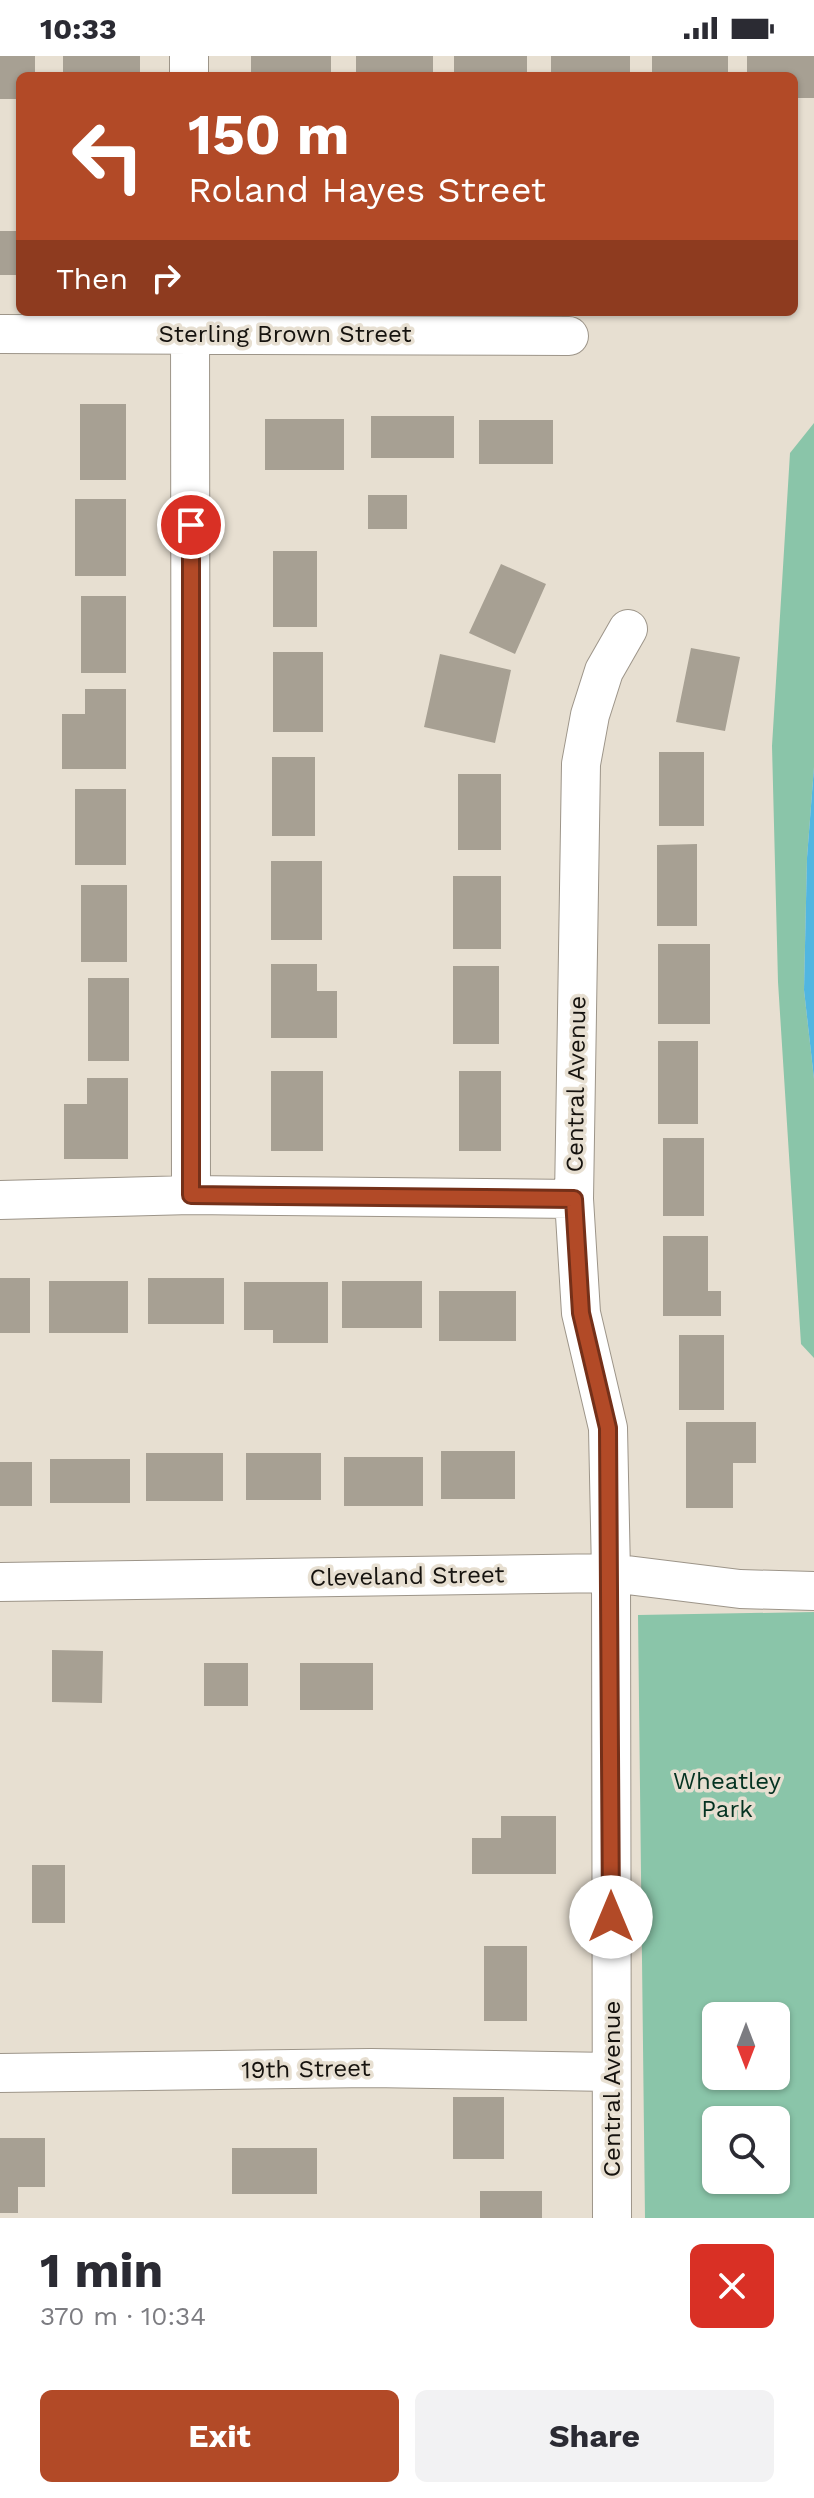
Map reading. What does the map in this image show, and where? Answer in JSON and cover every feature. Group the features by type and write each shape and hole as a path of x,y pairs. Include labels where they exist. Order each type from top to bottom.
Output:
{"street":[{"name":"Sterling Brown Street","path":"0,334 190,323 569,336"},
{"path":"190,323 191,1195"},
{"name":"Central Avenue","path":"612,2218 608,1428 581,1313 574,1199 581,764 590,715 604,671 628,629"},
{"path":"0,1200 191,1195 574,1199"},
{"name":"Cleveland Street","path":"0,1582 611,1573 740,1589 814,1591"},
{"name":"19th Street","path":"0,2073 371,2068 611,2072"}],"green space":[{"path":"814,423 814,767 807,858 804,990 814,1079 814,1358 801,1344 778,982 772,746 790,453"},
{"name":"Wheatley Park","path":"814,1612 814,2218 645,2218 638,1615"}],"water":[{"path":"814,767 814,1079 804,990 807,858"}],"building":[{"path":"0,56 35,56 35,72 16,72 16,99 0,99"},
{"path":"63,56 140,56 140,72 63,72"},
{"path":"251,56 331,56 331,72 251,72"},
{"path":"356,56 433,56 433,72 356,72"},
{"path":"454,56 527,56 527,72 454,72"},
{"path":"551,56 630,56 630,72 551,72"},
{"path":"652,56 728,56 728,72 652,72"},
{"path":"747,56 814,56 814,98 798,98 798,72 747,72"},
{"path":"0,231 16,231 16,275 0,275"},
{"path":"80,404 126,404 126,480 80,480"},
{"path":"371,416 454,416 454,458 371,458"},
{"path":"265,419 344,419 344,470 265,470"},
{"path":"479,420 553,420 553,464 479,464"},
{"path":"368,495 407,495 407,529 368,529"},
{"path":"75,499 126,499 126,576 75,576"},
{"path":"273,551 317,551 317,627 273,627"},
{"path":"501,564 546,584 515,654 469,633"},
{"path":"81,596 126,596 126,673 81,673"},
{"path":"691,648 740,657 725,731 676,722"},
{"path":"273,652 323,652 323,732 273,732"},
{"path":"440,654 511,670 495,743 424,727"},
{"path":"85,689 126,689 126,769 62,769 62,714 85,714"},
{"path":"659,752 704,752 704,826 659,826"},
{"path":"272,757 315,757 315,836 272,836"},
{"path":"458,774 501,774 501,850 458,850"},
{"path":"75,789 126,789 126,865 75,865"},
{"path":"697,844 697,926 657,926 657,845"},
{"path":"271,861 322,861 322,940 271,940"},
{"path":"453,876 501,876 501,949 453,949"},
{"path":"81,885 127,885 127,962 81,962"},
{"path":"658,944 710,944 710,1024 658,1024"},
{"path":"271,964 317,964 317,991 337,991 337,1038 271,1038"},
{"path":"453,966 499,966 499,1044 453,1044"},
{"path":"88,978 129,978 129,1061 88,1061"},
{"path":"658,1041 698,1041 698,1124 658,1124"},
{"path":"271,1071 323,1071 323,1151 271,1151"},
{"path":"459,1071 501,1071 501,1151 459,1151"},
{"path":"87,1078 128,1078 128,1159 64,1159 64,1104 87,1104"},
{"path":"663,1138 704,1138 704,1216 663,1216"},
{"path":"663,1236 708,1236 708,1291 721,1291 721,1316 663,1316"},
{"path":"0,1278 30,1278 30,1333 0,1333"},
{"path":"148,1278 224,1278 224,1324 148,1324"},
{"path":"49,1281 128,1281 128,1333 49,1333"},
{"path":"342,1281 422,1281 422,1328 342,1328"},
{"path":"244,1282 328,1282 328,1343 273,1343 273,1330 244,1330"},
{"path":"439,1291 516,1291 516,1341 439,1341"},
{"path":"679,1335 724,1335 724,1410 679,1410"},
{"path":"686,1422 756,1422 756,1463 733,1463 733,1508 686,1508"},
{"path":"441,1451 515,1451 515,1499 441,1499"},
{"path":"146,1453 223,1453 223,1501 146,1501"},
{"path":"246,1453 321,1453 321,1500 246,1500"},
{"path":"344,1457 423,1457 423,1506 344,1506"},
{"path":"50,1459 130,1459 130,1503 50,1503"},
{"path":"0,1462 32,1462 32,1506 0,1506"},
{"path":"52,1650 103,1651 102,1703 52,1702"},
{"path":"204,1663 248,1663 248,1706 204,1706"},
{"path":"300,1663 373,1663 373,1710 300,1710"},
{"path":"501,1816 556,1816 556,1874 472,1874 472,1838 501,1838"},
{"path":"32,1865 65,1865 65,1923 32,1923"},
{"path":"484,1946 527,1946 527,2021 484,2021"},
{"path":"453,2097 504,2097 504,2159 453,2159"},
{"path":"0,2138 45,2138 45,2187 18,2187 18,2213 0,2213"},
{"path":"232,2148 317,2148 317,2194 232,2194"},
{"path":"480,2191 542,2191 542,2218 480,2218"}],"route":[{"path":"191,525 191,1195 574,1199 581,1313 608,1428 611,1917"}]}
